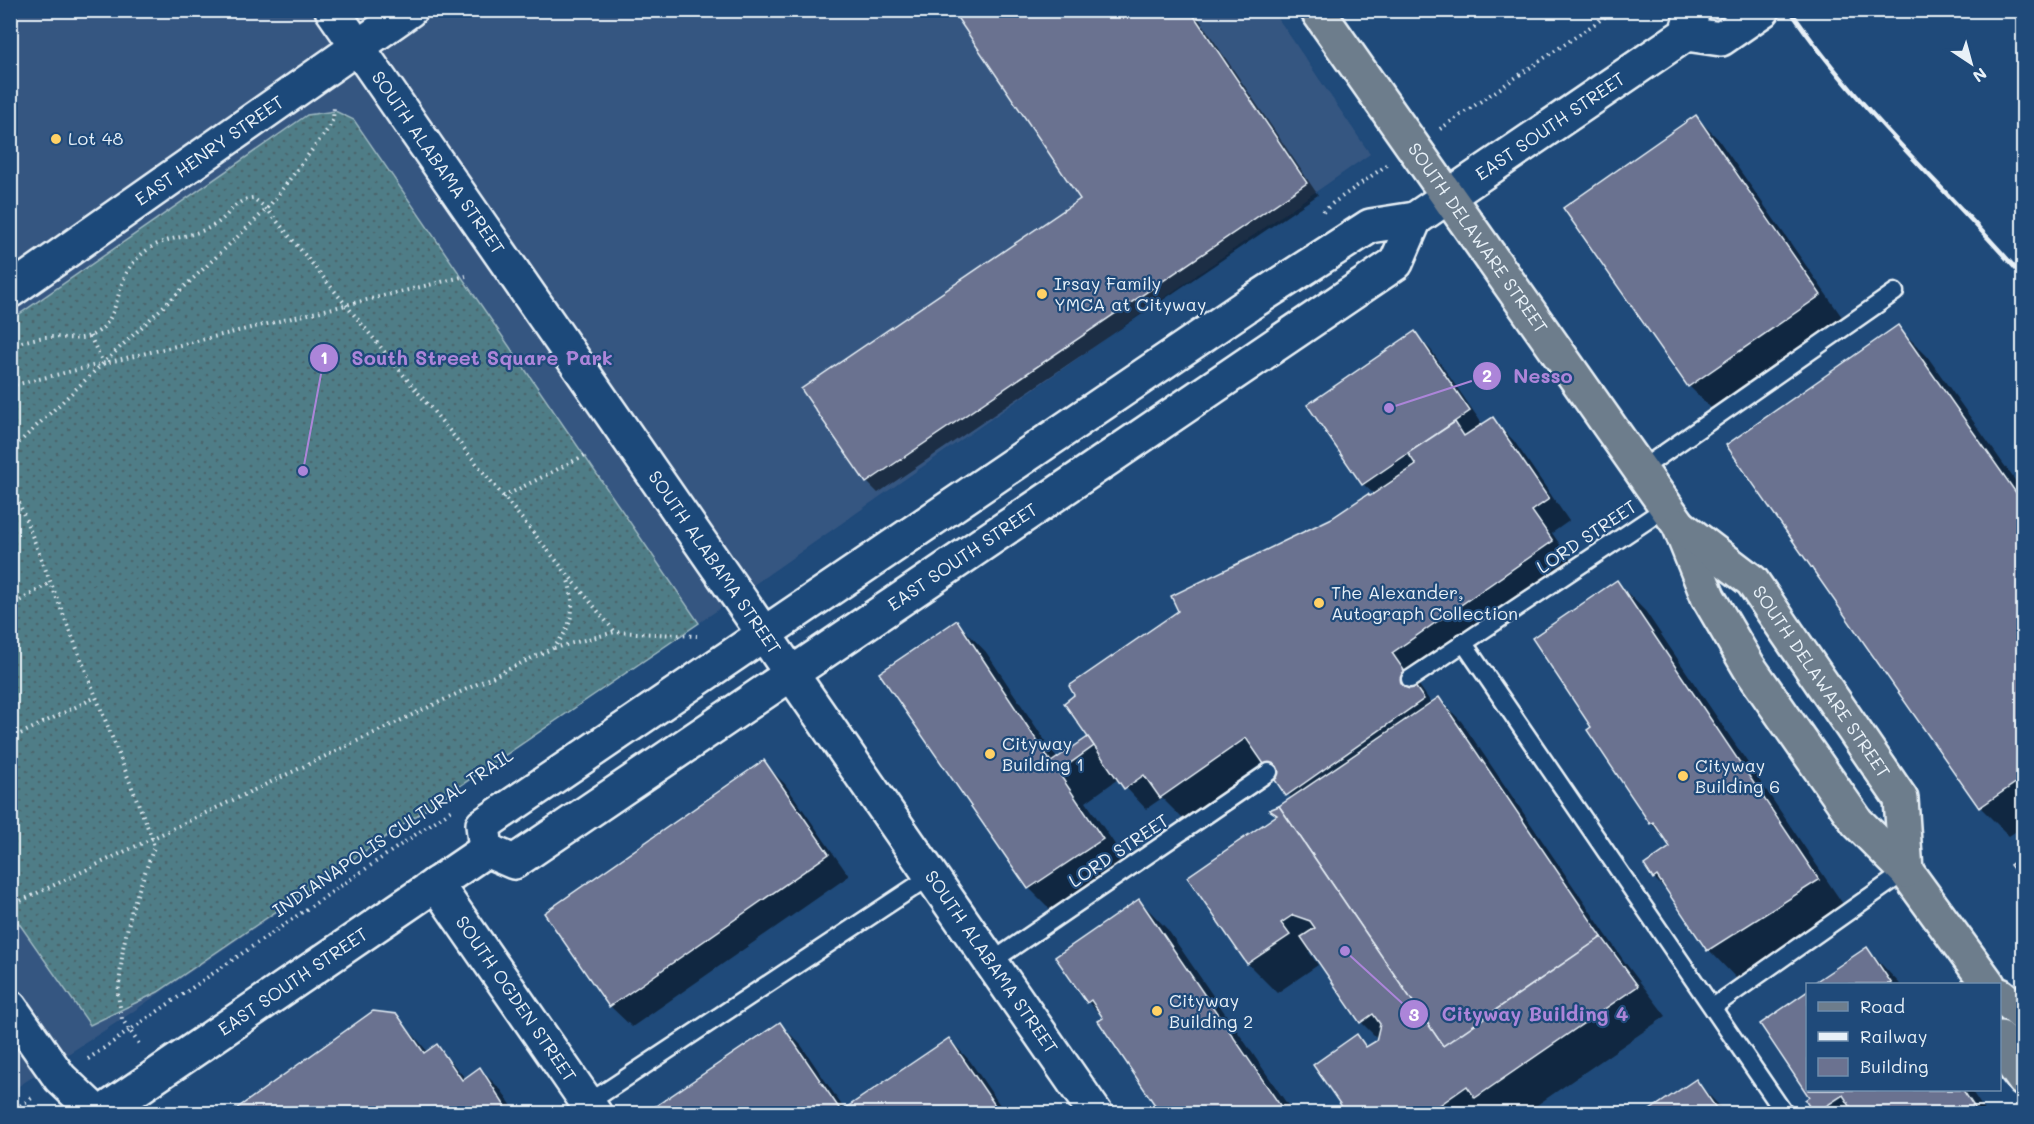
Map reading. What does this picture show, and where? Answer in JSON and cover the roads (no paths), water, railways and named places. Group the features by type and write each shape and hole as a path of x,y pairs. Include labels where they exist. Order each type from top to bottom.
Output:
{"main road":[{"name":"SOUTH ALABAMA STREET","path":"332,10 1096,1113"},
{"name":"EAST HENRY STREET","path":"10,291 410,10"},
{"name":"SOUTH DELAWARE STREET","path":"1317,10 1673,516 1708,597 1749,667 1857,822 1906,871 1987,983"},
{"name":"EAST SOUTH STREET","path":"486,850 483,825 1249,304 1370,226 1415,219 1689,22 1721,39 1763,10"},
{"name":"EAST SOUTH STREET","path":"486,850 514,861 1396,263 1415,219"},
{"name":"SOUTH DELAWARE STREET","path":"1673,516 1752,581 1901,798 1906,871"},
{"name":"EAST SOUTH STREET","path":"99,1113 486,850"},
{"name":"SOUTH OGDEN STREET","path":"436,884 591,1108"},
{"name":"SOUTH DELAWARE STREET","path":"2001,996 2024,1015"},
{"path":"10,1007 60,1078 99,1113"},
{"path":"2001,1042 2003,1051 2024,1080"}],"lane":[{"path":"1640,470 1895,292"},
{"name":"LORD STREET","path":"1410,679 1463,642 1673,516"},
{"path":"1463,642 1785,1113"},
{"name":"LORD STREET","path":"991,962 1269,772"},
{"path":"1713,1007 1906,871"},
{"path":"591,1108 931,876"}],"railway":[{"path":"1790,10 1816,46 1873,115 2024,278"}],"place":[{"name":"Lot 48","path":"56,139"},
{"name":"Irsay Family YMCA at Cityway","path":"1042,294"},
{"name":"Nesso","path":"1389,408"},
{"name":"South Street Square Park","path":"303,471"},
{"name":"The Alexander, Autograph Collection","path":"1319,603"},
{"name":"Cityway Building 1","path":"990,754"},
{"name":"Cityway Building 6","path":"1683,776"},
{"name":"Cityway Building 4","path":"1345,951"},
{"name":"Cityway Building 2","path":"1157,1011"}]}
